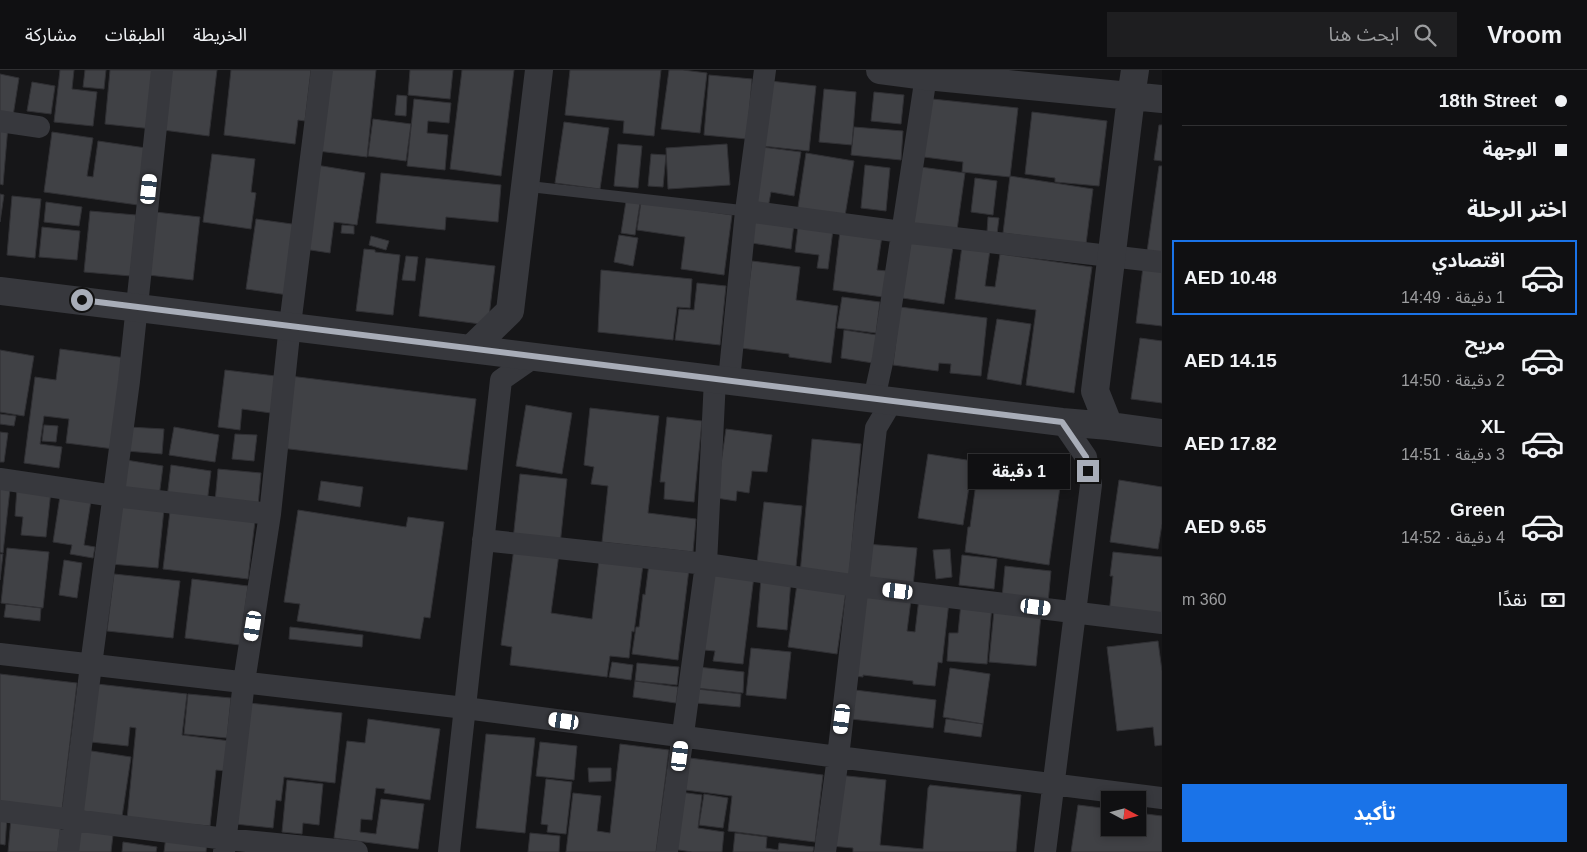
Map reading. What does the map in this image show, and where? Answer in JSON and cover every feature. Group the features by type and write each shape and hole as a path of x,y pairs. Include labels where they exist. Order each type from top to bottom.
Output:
{"street":[{"path":"68,852 129,381 162,70"},
{"path":"225,845 244,682 270,514 290,326 322,70"},
{"path":"472,348 510,311 539,70"},
{"path":"667,852 706,564 722,380 733,350 746,211 765,70"},
{"path":"880,70 1162,99"},
{"path":"1109,426 1095,391 1131,97 1136,70"},
{"path":"825,852 838,757 876,428 883,400 883,358 926,76"},
{"path":"0,121 39,127"},
{"path":"746,211 902,232 1162,262"},
{"path":"0,291 1162,433"},
{"path":"449,852 501,380 534,357"},
{"path":"1045,852 1091,485 1086,457 1062,422"},
{"path":"0,479 114,496 270,514"},
{"path":"482,540 706,564 858,586 1162,623"},
{"path":"0,654 465,708 1162,798"},
{"path":"0,811 72,820 225,845 357,852"}],"lane":[{"path":"525,186 746,211"}],"building":[{"path":"60,70 74,70 72,89 97,92 93,126 54,122"},
{"path":"85,70 106,70 104,89 83,87"},
{"path":"110,70 159,70 153,129 105,124"},
{"path":"170,70 217,70 209,136 163,130"},
{"path":"231,70 311,70 305,121 298,120 295,144 224,135"},
{"path":"327,70 376,70 367,157 318,151"},
{"path":"410,70 453,70 450,99 408,95"},
{"path":"462,70 514,70 501,176 450,169"},
{"path":"570,70 661,70 654,136 623,133 624,121 565,115"},
{"path":"669,70 707,73 700,133 661,129"},
{"path":"0,74 19,78 13,116 0,114"},
{"path":"709,75 752,79 747,139 704,135"},
{"path":"770,81 816,86 809,151 762,146"},
{"path":"32,82 55,86 51,114 27,111"},
{"path":"824,89 856,92 852,145 819,142"},
{"path":"874,92 904,95 901,124 871,121"},
{"path":"397,95 407,96 406,116 395,115"},
{"path":"923,98 1018,108 1010,177 962,172 963,162 916,156"},
{"path":"414,99 451,103 449,123 428,121 427,133 448,135 445,170 407,166"},
{"path":"1032,112 1107,121 1099,186 1055,182 1055,178 1025,174"},
{"path":"373,119 411,124 406,161 368,156"},
{"path":"564,122 609,128 600,189 555,183"},
{"path":"0,125 8,126 3,185 0,184"},
{"path":"1159,125 1162,125 1162,161 1154,160"},
{"path":"854,127 903,131 901,160 851,155"},
{"path":"52,132 93,138 87,176 93,177 98,141 146,148 138,205 44,192"},
{"path":"618,144 642,146 638,188 614,186"},
{"path":"727,144 730,185 668,189 666,148"},
{"path":"762,147 801,152 794,196 771,192 768,208 754,206"},
{"path":"806,153 854,161 844,222 797,214"},
{"path":"212,154 255,159 251,192 256,193 251,229 203,222"},
{"path":"651,154 666,155 663,187 648,186"},
{"path":"316,165 365,173 357,225 334,222 330,253 304,249"},
{"path":"865,165 890,168 886,211 861,208"},
{"path":"913,166 965,173 956,237 904,229"},
{"path":"1159,166 1162,166 1162,261 1146,259"},
{"path":"381,173 501,185 498,222 446,217 445,230 376,223"},
{"path":"1010,176 1093,189 1086,244 1003,233"},
{"path":"975,178 997,181 993,215 971,212"},
{"path":"0,194 4,195 0,222"},
{"path":"12,196 41,199 35,258 7,255"},
{"path":"626,201 640,203 635,235 621,233"},
{"path":"46,202 82,207 79,226 44,222"},
{"path":"641,202 732,215 724,275 681,269 685,237 637,230"},
{"path":"90,211 136,215 131,276 84,272"},
{"path":"155,212 200,217 193,280 148,275"},
{"path":"749,217 794,224 791,249 745,242"},
{"path":"988,217 999,218 997,234 987,232"},
{"path":"256,219 299,225 288,295 246,289"},
{"path":"342,225 354,226 354,234 341,233"},
{"path":"798,226 833,230 828,269 817,268 819,255 795,252"},
{"path":"42,227 80,231 77,260 39,257"},
{"path":"840,231 882,236 877,270 887,271 883,297 833,290"},
{"path":"619,235 638,238 633,266 614,262"},
{"path":"371,236 389,241 386,250 369,245"},
{"path":"911,240 953,247 944,304 902,298"},
{"path":"962,246 990,250 985,286 995,287 1000,254 1092,267 1074,393 1026,385 1036,310 955,299"},
{"path":"364,249 400,255 393,315 356,311"},
{"path":"406,256 418,257 415,281 402,280"},
{"path":"426,258 495,266 488,325 419,316"},
{"path":"752,261 800,267 796,300 838,306 831,363 789,357 789,354 741,348"},
{"path":"1143,267 1162,270 1162,326 1136,323"},
{"path":"601,270 692,279 690,308 677,307 673,340 598,332"},
{"path":"697,283 726,286 720,345 675,340 679,309 694,310"},
{"path":"842,297 880,302 876,333 837,328"},
{"path":"900,307 987,318 981,376 950,373 951,364 939,363 938,371 893,365"},
{"path":"997,319 1031,324 1021,385 987,379"},
{"path":"844,330 877,335 873,363 841,358"},
{"path":"1140,338 1162,341 1162,403 1131,399"},
{"path":"60,349 126,358 114,449 66,443 69,419 44,416 40,444 62,447 59,468 24,463 35,377 56,380"},
{"path":"0,350 34,356 24,416 0,412"},
{"path":"225,370 276,376 271,413 242,409 240,430 218,427"},
{"path":"290,376 476,399 467,470 281,448"},
{"path":"526,405 572,413 562,474 516,466"},
{"path":"590,408 659,416 648,513 696,519 693,552 602,542 608,486 591,484 594,467 584,465"},
{"path":"0,414 16,416 14,426 0,424"},
{"path":"667,417 702,421 694,502 664,499 665,482 660,482"},
{"path":"44,425 58,426 56,442 42,441"},
{"path":"129,427 164,429 162,454 127,451"},
{"path":"174,427 219,435 215,462 169,455"},
{"path":"726,429 772,435 767,472 752,471 749,493 737,491 736,501 716,498"},
{"path":"0,432 8,433 4,462 0,462"},
{"path":"235,434 257,435 254,461 232,459"},
{"path":"812,439 861,444 849,578 800,574"},
{"path":"928,454 973,461 963,525 918,518"},
{"path":"126,460 163,466 159,497 121,492"},
{"path":"979,461 1062,473 1049,565 965,552"},
{"path":"171,465 211,471 207,503 167,498"},
{"path":"218,469 261,473 258,506 215,502"},
{"path":"520,474 567,479 560,545 513,540"},
{"path":"1119,480 1162,487 1162,524 1158,549 1110,542"},
{"path":"321,481 363,487 360,507 318,500"},
{"path":"0,488 10,489 3,553 0,552"},
{"path":"17,488 51,491 46,537 21,535 23,517 15,516"},
{"path":"60,496 91,501 84,545 95,547 93,558 70,554 72,545 53,542"},
{"path":"764,502 802,506 796,567 757,563"},
{"path":"118,504 164,509 158,568 111,564"},
{"path":"298,510 406,527 408,517 444,522 430,618 424,617 420,639 297,621 300,604 284,602"},
{"path":"170,511 255,521 248,579 163,569"},
{"path":"866,544 917,548 913,586 863,581"},
{"path":"7,548 49,552 43,608 1,603"},
{"path":"514,548 559,554 551,613 592,619 599,560 643,565 629,658 610,656 607,677 510,665 512,647 501,645"},
{"path":"950,549 952,577 936,579 933,550"},
{"path":"1113,552 1162,557 1162,620 1109,614 1113,576 1110,576"},
{"path":"0,554 3,554 0,580"},
{"path":"962,555 997,559 994,589 959,585"},
{"path":"64,560 82,563 77,598 59,595"},
{"path":"649,564 689,569 678,660 632,654 636,627 639,627"},
{"path":"1005,566 1051,571 1048,603 1002,598"},
{"path":"713,571 754,576 743,664 713,661 715,651 704,650"},
{"path":"114,574 180,581 173,638 107,631"},
{"path":"761,578 791,580 787,630 757,627"},
{"path":"192,579 248,586 240,645 185,638"},
{"path":"797,584 846,591 837,654 788,647"},
{"path":"863,594 911,600 907,631 915,632 919,598 949,602 942,663 938,662 935,686 913,684 913,681 863,675 863,677 854,676"},
{"path":"961,603 992,605 987,664 947,661 949,633 958,633"},
{"path":"6,604 41,608 40,621 4,617"},
{"path":"994,611 1041,615 1036,666 989,662"},
{"path":"290,627 363,635 362,647 289,639"},
{"path":"1158,641 1162,671 1162,745 1155,746 1153,727 1117,731 1107,647"},
{"path":"751,648 791,652 786,699 746,695"},
{"path":"612,662 633,665 631,680 609,677"},
{"path":"637,663 679,667 677,685 635,681"},
{"path":"698,667 744,672 743,693 696,688"},
{"path":"950,668 990,674 983,724 943,717"},
{"path":"0,674 77,683 62,810 0,802"},
{"path":"635,681 678,687 676,703 633,697"},
{"path":"97,684 187,694 182,735 230,741 227,771 216,770 210,826 127,819 136,728 130,727 128,746 91,742"},
{"path":"697,689 741,694 740,707 696,703"},
{"path":"855,690 936,700 933,728 851,719"},
{"path":"188,694 231,698 227,738 184,734"},
{"path":"249,703 342,713 335,783 284,777 281,801 276,800 273,828 235,824"},
{"path":"368,719 440,729 430,800 384,793 385,789 376,788 372,820 361,819 360,832 376,834 381,799 424,804 418,849 334,838 347,741 365,743"},
{"path":"946,719 983,724 981,737 944,732"},
{"path":"486,734 535,738 525,833 476,828"},
{"path":"540,742 577,746 574,780 536,776"},
{"path":"620,744 669,750 656,852 566,852 573,793 601,796 597,831 610,833"},
{"path":"85,750 131,757 122,817 77,810"},
{"path":"682,757 823,775 815,842 728,831 732,796 678,789"},
{"path":"588,768 611,768 611,781 589,782"},
{"path":"838,775 886,780 880,845 923,849 928,788 930,785 1021,795 1016,852 853,852 853,848 831,846"},
{"path":"546,779 572,782 566,834 547,832 548,825 541,824"},
{"path":"287,780 323,784 319,825 303,823 302,834 282,832"},
{"path":"680,792 702,795 698,828 724,832 722,852 692,852 672,849"},
{"path":"704,794 728,798 723,828 699,825"},
{"path":"1078,805 1101,808 1101,836 1146,836 1146,814 1162,816 1162,852 1071,852"},
{"path":"0,816 7,817 5,845 0,844"},
{"path":"11,818 61,823 58,852 8,852"},
{"path":"80,824 114,827 111,852 77,852"},
{"path":"530,833 560,836 559,852 528,852"},
{"path":"735,833 767,837 766,848 778,850 779,843 814,847 813,852 733,852"},
{"path":"166,836 207,841 206,852 164,852"},
{"path":"123,842 157,847 156,852 122,852"}],"route":[{"path":"82,300 1062,422 1086,457 1088,471"}]}
